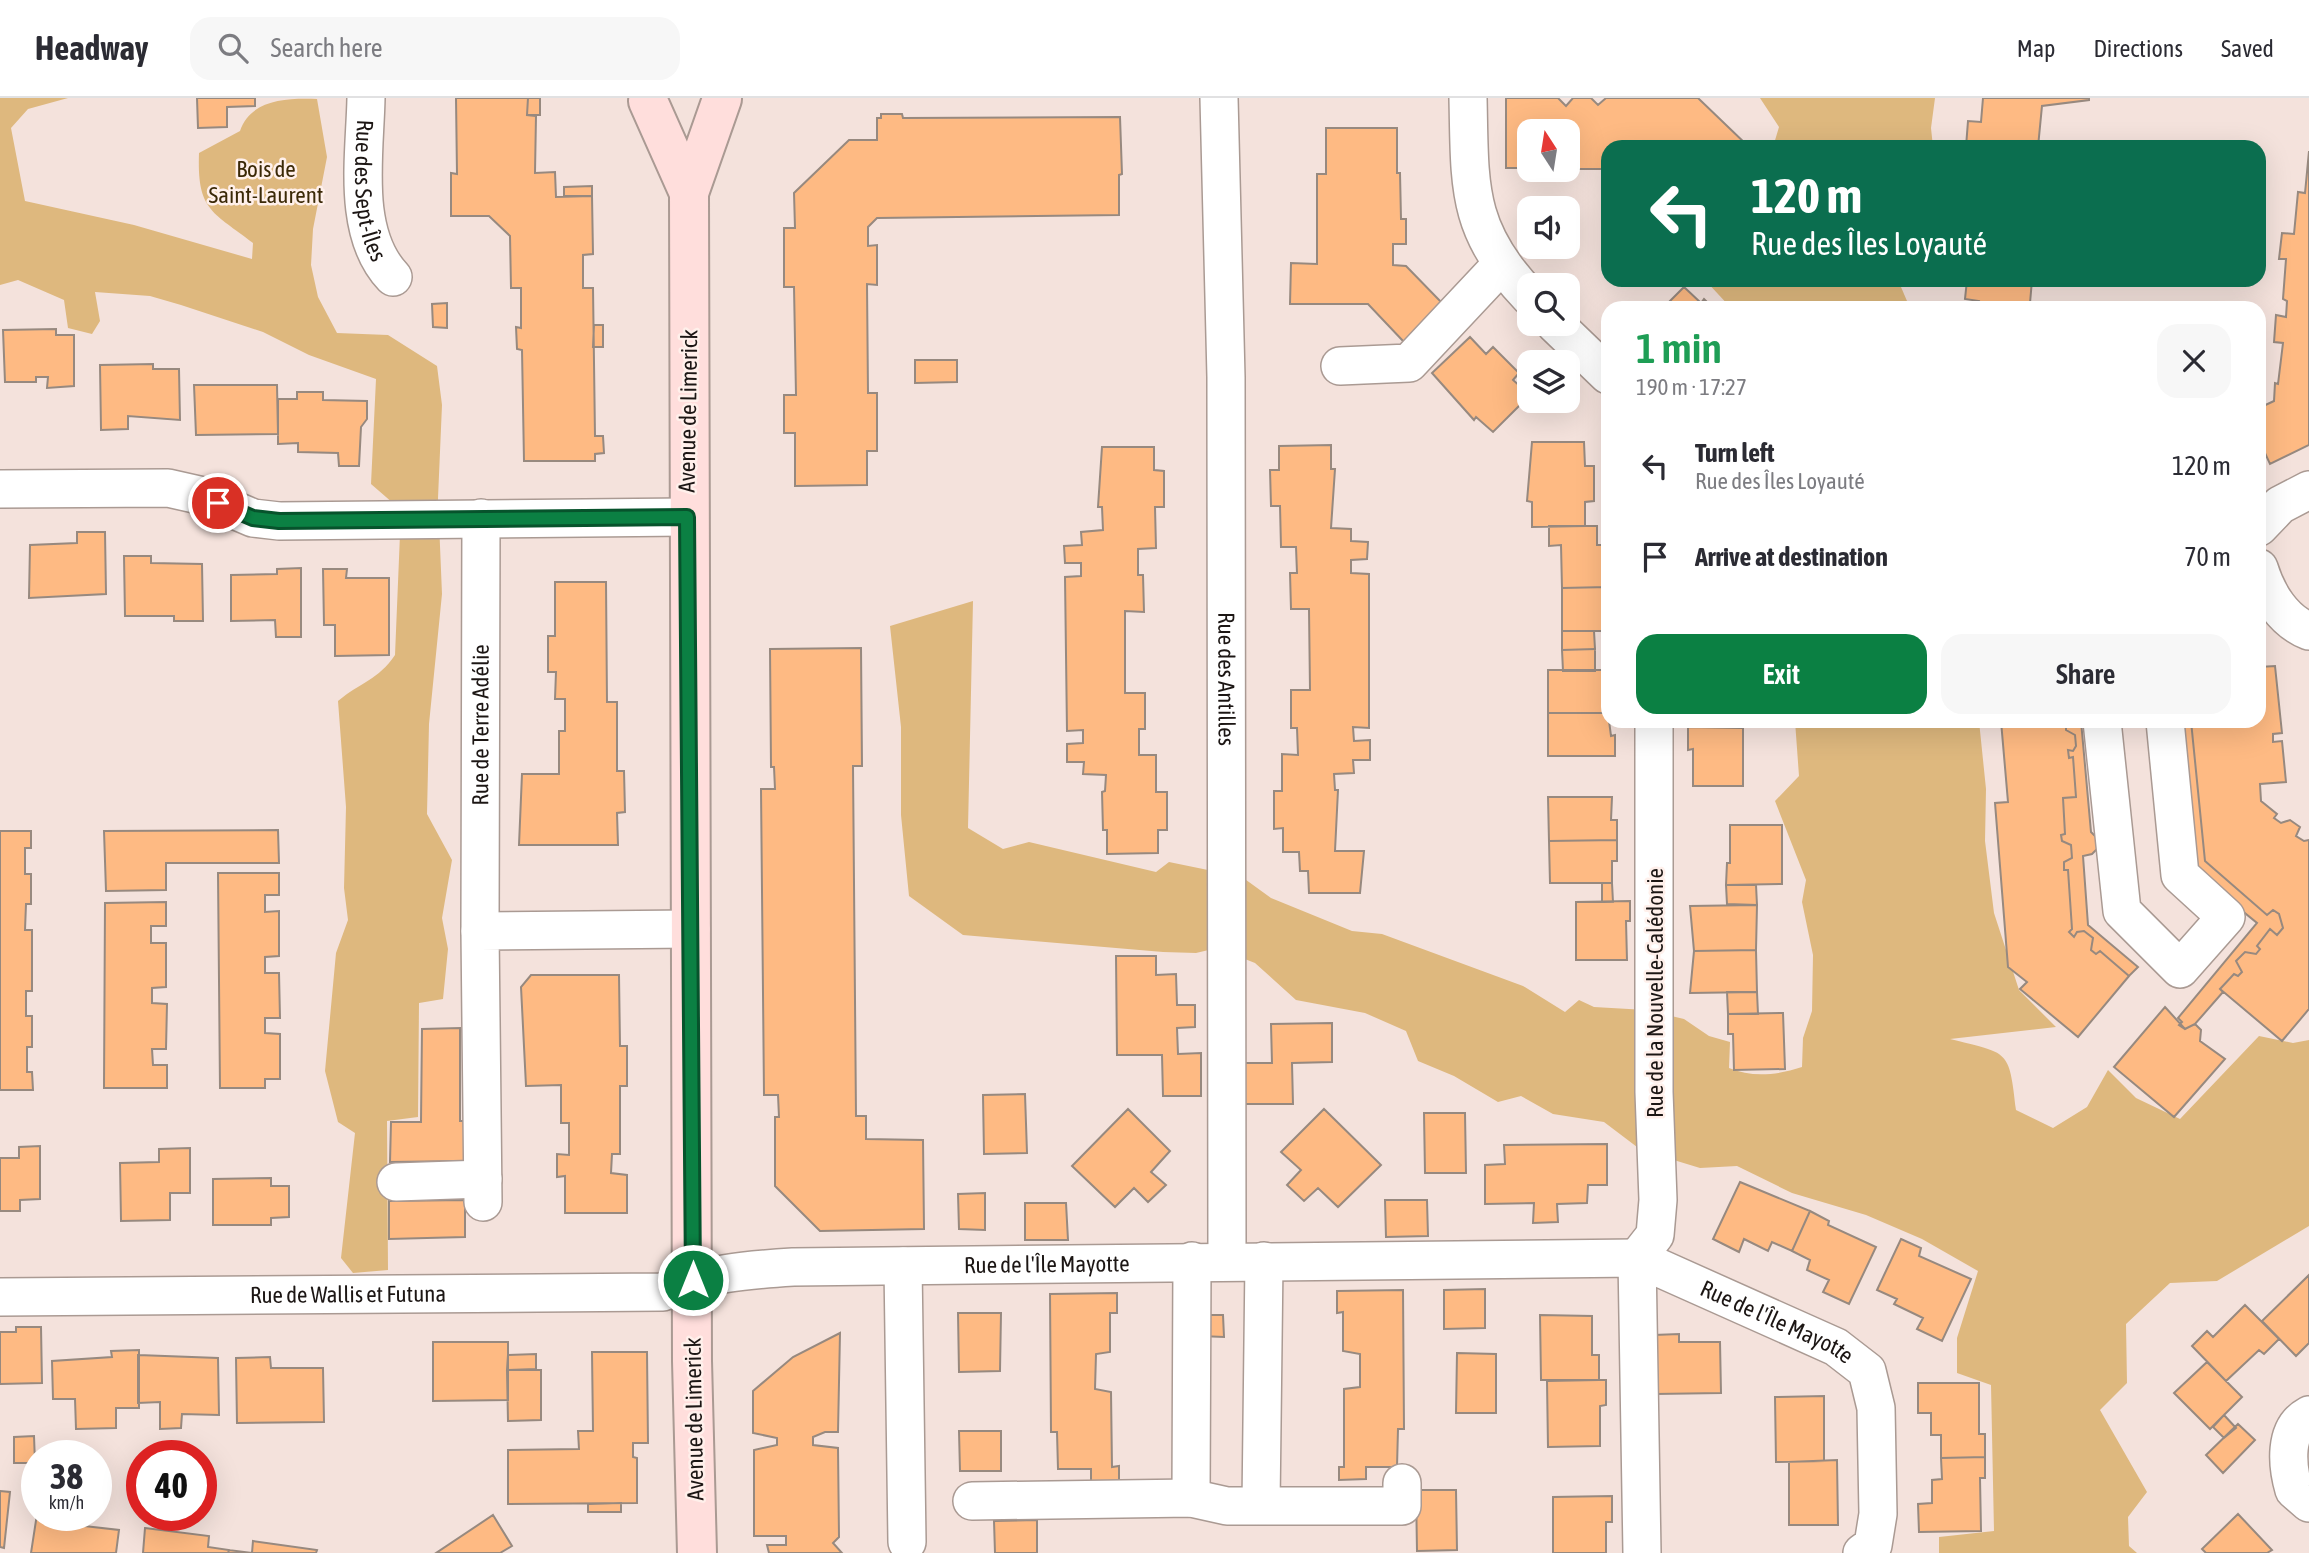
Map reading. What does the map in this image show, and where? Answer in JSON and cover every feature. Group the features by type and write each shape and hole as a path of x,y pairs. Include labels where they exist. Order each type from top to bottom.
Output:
{"street":[{"name":"Rue des Sept-Îles","path":"366,98 367,221 380,263 393,277"},
{"name":"Rue des Antilles","path":"1209,1261 1225,412 1224,231 1219,98"},
{"path":"1468,98 1470,182 1474,210 1481,230 1501,265 1517,283"},
{"path":"646,100 662,109 682,113 696,111 722,99"},
{"name":"Avenue de Limerick","path":"698,1553 693,1280 687,517 689,193 722,99"},
{"name":"Avenue de Limerick","path":"646,100 689,193"},
{"path":"1340,366 1409,363 1501,265"},
{"path":"1567,336 1601,368"},
{"path":"0,489 168,488 200,495 253,518 279,521 687,517"},
{"path":"2266,520 2280,505 2309,490"},
{"name":"Rue de Terre Adélie","path":"396,1182 483,1191 480,931 481,518"},
{"path":"2266,588 2290,620 2309,631"},
{"name":"Rue de la Nouvelle-Calédonie","path":"1637,1258 1656,1235 1658,1200 1654,1093 1654,728"},
{"path":"2103,728 2122,911 2180,969 2226,917 2180,875 2166,728"},
{"path":"480,931 691,929"},
{"path":"1637,1258 1642,1553"},
{"name":"Rue de l'Île Mayotte","path":"693,1280 757,1268 1637,1258 1836,1347 1867,1371 1876,1408 1878,1514 1872,1550"},
{"path":"1191,1498 1209,1261"},
{"path":"1261,1505 1264,1261"},
{"path":"903,1266 907,1542"},
{"name":"Rue de Wallis et Futuna","path":"0,1297 663,1292 693,1280"},
{"path":"2309,1415 2293,1429 2289,1454 2294,1490 2309,1503"},
{"path":"972,1501 1191,1498 1227,1506 1402,1506 1402,1483"}],"green space":[{"name":"Bois de Saint-Laurent","path":"0,98 68,98 28,109 11,128 25,201 134,225 252,259 253,243 217,215 204,198 199,153 240,131 252,112 261,107 282,100 317,99 327,157 313,229 311,265 318,297 337,333 388,335 437,366 442,405 438,498 442,594 429,724 427,814 452,860 442,918 448,949 443,999 419,1003 418,1117 387,1121 388,1270 353,1273 341,1258 355,1133 338,1122 325,1071 336,953 348,920 344,888 346,807 338,701 376,676 395,655 401,510 371,484 376,379 309,355 263,332 150,296 95,292 100,321 92,334 68,328 64,300 18,280 0,285"},
{"path":"1760,98 1935,98 1932,140 1775,140 1779,127"},
{"path":"1712,287 1901,287 1907,301 1724,301"},
{"path":"973,601 968,828 1003,849 1029,842 1156,872 1169,862 1242,877 1271,898 1352,931 1382,934 1523,986 1565,1012 1579,1000 1594,1007 1646,1010 1684,1019 1709,1036 1730,1042 1729,1068 1756,1074 1784,1072 1802,1067 1803,1038 1812,1011 1813,955 1802,902 1806,880 1775,801 1799,776 1796,728 1980,728 1986,789 1985,841 1994,913 2019,990 2056,1027 1950,1039 1984,1048 2002,1057 2008,1064 2011,1075 2016,1110 2053,1128 2087,1107 2108,1070 2136,1098 2180,1119 2259,1036 2293,1043 2309,1040 2309,1226 2217,1281 2170,1283 2126,1324 2127,1383 2100,1410 2147,1492 2128,1517 2129,1546 2137,1553 1939,1553 1939,1537 1994,1531 1991,1385 1957,1373 1957,1338 1978,1271 1922,1239 1866,1215 1792,1193 1737,1166 1700,1168 1641,1150 1604,1122 1553,1114 1521,1096 1498,1102 1454,1076 1418,1061 1406,1031 1365,1013 1296,1000 1255,963 1217,948 1196,953 1163,952 963,935 909,896 901,815 901,727 890,626"}],"building":[{"path":"197,98 255,98 255,106 227,107 227,127 198,128"},
{"path":"456,98 528,98 527,115 536,116 535,173 555,172 556,197 592,196 593,254 583,255 583,288 593,288 595,436 603,436 604,453 595,454 595,461 524,461 522,350 517,349 516,327 521,328 521,288 511,288 510,236 489,216 451,216 451,173 457,174"},
{"path":"528,98 540,98 540,115 527,115"},
{"path":"1506,98 1558,98 1566,106 1573,98 1591,98 1598,105 1606,98 1698,98 1742,140 1601,140 1601,169 1580,169 1580,119 1517,119 1517,168 1506,168"},
{"path":"1983,98 2089,98 2042,106 2039,140 1967,140 1968,121 1981,122"},
{"path":"881,114 902,114 903,118 1120,117 1122,174 1119,175 1119,215 877,218 868,227 868,246 877,245 877,285 867,284 868,393 877,393 877,451 867,451 867,485 795,486 795,433 784,433 784,395 796,395 794,287 784,287 784,228 795,228 794,193 849,140 877,140 877,118 881,118"},
{"path":"1326,128 1397,128 1397,173 1400,173 1401,219 1406,219 1406,244 1393,244 1393,265 1406,266 1443,304 1404,342 1368,304 1290,304 1291,263 1317,264 1317,174 1326,174"},
{"path":"2309,151 2309,445 2270,464 2266,455 2266,405 2274,401 2283,343 2274,342 2276,315 2286,317 2287,301 2283,299 2286,259 2279,259 2282,233 2294,234 2298,192 2305,193"},
{"path":"592,186 592,196 564,196 564,187"},
{"path":"1684,287 1699,301 1670,301"},
{"path":"1966,287 2031,287 2030,301 1965,299"},
{"path":"447,303 447,328 433,327 432,304"},
{"path":"594,325 603,325 603,347 593,347"},
{"path":"56,329 56,335 74,335 74,386 47,388 48,377 36,377 36,382 5,382 3,330"},
{"path":"1470,337 1486,354 1493,347 1517,371 1513,380 1517,384 1517,408 1493,432 1476,417 1474,420 1432,373"},
{"path":"915,360 957,360 957,382 915,383"},
{"path":"153,364 153,369 179,369 180,420 128,416 128,429 101,430 100,365"},
{"path":"194,385 277,385 278,434 196,435"},
{"path":"297,392 323,392 323,400 367,401 367,419 361,427 359,466 339,466 338,453 298,452 298,443 278,444 278,399 297,399"},
{"path":"1532,442 1584,442 1585,466 1594,466 1594,501 1585,502 1585,526 1532,527 1532,502 1527,501"},
{"path":"1331,445 1331,469 1335,469 1331,528 1351,529 1351,541 1368,542 1367,559 1351,560 1351,573 1369,574 1369,728 1353,727 1354,741 1370,740 1370,760 1353,760 1354,773 1334,774 1335,790 1338,790 1335,851 1364,851 1360,893 1309,893 1308,871 1300,871 1299,852 1283,852 1283,828 1274,829 1274,791 1282,791 1282,754 1298,755 1297,728 1291,728 1291,690 1310,690 1309,609 1291,609 1290,573 1297,573 1296,547 1281,547 1280,506 1271,506 1270,470 1279,470 1279,446"},
{"path":"1102,447 1154,447 1154,470 1164,471 1164,507 1155,507 1156,548 1138,549 1138,575 1143,575 1144,612 1125,611 1125,693 1145,693 1145,729 1139,729 1139,755 1156,755 1156,792 1167,792 1167,830 1158,830 1158,853 1107,854 1102,792 1105,791 1106,775 1083,774 1084,762 1067,762 1067,744 1083,743 1083,730 1067,731 1065,577 1081,576 1081,563 1065,563 1064,546 1082,545 1081,532 1103,530 1102,507 1098,507"},
{"path":"1549,526 1597,526 1597,545 1601,545 1601,587 1562,588 1561,545 1549,546"},
{"path":"77,532 105,532 106,594 29,598 30,545 77,543"},
{"path":"124,556 151,556 151,563 202,564 203,621 174,621 174,616 125,616"},
{"path":"301,568 301,637 276,637 275,620 231,621 231,575 277,574 277,569"},
{"path":"323,569 347,569 346,578 389,578 389,655 335,656 335,625 324,625"},
{"path":"555,582 606,582 607,702 617,702 617,771 624,771 625,812 617,813 618,845 519,845 522,774 559,774 559,731 565,731 565,699 555,699 556,672 548,672 548,636 555,636"},
{"path":"1601,587 1601,631 1562,631 1562,588"},
{"path":"1562,631 1594,631 1595,649 1562,650"},
{"path":"861,648 862,766 853,766 856,1116 866,1116 866,1139 923,1140 924,1229 820,1231 775,1186 775,1117 779,1117 778,1095 764,1095 761,789 775,789 774,767 771,767 770,649"},
{"path":"1595,649 1595,671 1563,671 1562,650"},
{"path":"2275,666 2282,733 2273,734 2273,742 2282,741 2286,782 2260,784 2261,801 2277,814 2274,818 2281,823 2290,820 2300,827 2296,836 2304,841 2309,840 2309,1009 2282,1041 2220,989 2234,974 2238,976 2242,972 2236,961 2245,952 2256,954 2260,949 2257,946 2270,929 2277,935 2283,928 2279,914 2273,910 2267,915 2205,861 2192,728 2266,728 2266,667"},
{"path":"1548,670 1601,670 1601,713 1548,713"},
{"path":"1548,713 1601,713 1601,728 1610,728 1611,736 1615,735 1615,756 1548,756"},
{"path":"1688,728 1743,728 1743,786 1693,786 1693,749 1688,750"},
{"path":"2002,728 2066,728 2075,735 2076,746 2073,751 2068,750 2069,758 2073,757 2076,797 2063,798 2065,834 2061,835 2062,841 2071,845 2072,858 2064,862 2064,870 2068,870 2072,929 2069,932 2074,937 2077,932 2084,931 2093,938 2091,950 2096,954 2100,951 2129,976 2078,1037 2020,989 2027,982 2008,967 1995,803 2008,802"},
{"path":"2082,728 2091,832 2097,838 2098,848 2092,854 2083,856 2088,925 2138,967 2129,976 2100,951 2096,954 2091,950 2093,938 2084,931 2077,932 2074,937 2069,932 2072,929 2068,870 2064,870 2064,862 2072,858 2071,845 2062,841 2061,835 2065,834 2063,798 2076,797 2073,757 2069,758 2068,750 2073,751 2076,746 2075,735 2066,730"},
{"path":"2180,728 2192,728 2205,861 2267,915 2273,910 2279,914 2283,928 2277,935 2270,929 2257,946 2260,949 2256,954 2245,952 2236,961 2242,972 2238,976 2234,974 2220,989 2223,992 2195,1024 2185,1029 2179,1025 2182,1022 2178,1018 2257,923 2192,870"},
{"path":"1548,797 1612,797 1611,820 1617,820 1617,840 1549,841"},
{"path":"1730,825 1782,825 1782,884 1726,885 1727,863 1730,863"},
{"path":"278,830 279,863 166,863 166,890 106,891 104,831"},
{"path":"0,831 31,831 31,848 25,848 25,874 31,874 31,904 26,904 25,930 32,930 32,991 26,991 26,1016 32,1016 32,1047 27,1047 27,1072 32,1072 33,1090 0,1090"},
{"path":"1617,840 1617,861 1612,861 1612,883 1550,883 1549,841"},
{"path":"218,873 279,873 279,895 265,895 265,912 279,911 279,956 265,957 265,973 279,973 280,1018 265,1018 265,1033 280,1034 280,1079 265,1079 265,1088 220,1088"},
{"path":"1602,883 1612,883 1613,902 1602,902"},
{"path":"1726,885 1756,885 1757,905 1727,904"},
{"path":"1630,901 1630,921 1626,921 1627,960 1576,960 1576,902"},
{"path":"166,902 166,926 151,926 151,943 166,943 166,987 152,988 152,1003 167,1004 166,1049 152,1049 153,1065 167,1065 167,1088 104,1088 105,903"},
{"path":"1757,905 1756,950 1694,951 1690,906"},
{"path":"1756,950 1757,992 1690,993 1694,951"},
{"path":"1116,956 1156,956 1156,975 1176,974 1177,1005 1195,1005 1195,1027 1177,1028 1178,1054 1201,1053 1201,1096 1163,1096 1162,1055 1117,1055"},
{"path":"531,975 619,975 620,1046 627,1046 627,1086 620,1086 620,1154 612,1154 611,1173 627,1175 627,1213 565,1213 565,1176 557,1177 557,1154 569,1155 569,1123 561,1123 561,1085 526,1086 521,987"},
{"path":"1727,992 1757,992 1758,1014 1728,1014"},
{"path":"2165,1007 2185,1029 2195,1024 2201,1030 2200,1041 2225,1059 2174,1117 2114,1067"},
{"path":"1783,1013 1785,1069 1734,1070 1733,1034 1728,1034 1728,1014"},
{"path":"1332,1023 1332,1062 1292,1063 1293,1104 1244,1104 1244,1063 1272,1063 1271,1024"},
{"path":"460,1028 460,1121 465,1121 465,1161 390,1162 391,1122 421,1122 422,1029"},
{"path":"1025,1094 1027,1153 984,1154 983,1095"},
{"path":"1128,1109 1170,1151 1151,1172 1166,1185 1148,1202 1134,1188 1115,1207 1072,1166"},
{"path":"1324,1109 1381,1165 1338,1207 1318,1188 1304,1201 1287,1185 1301,1170 1281,1152"},
{"path":"1424,1113 1465,1113 1466,1173 1425,1173"},
{"path":"1607,1144 1607,1185 1588,1185 1587,1203 1557,1204 1558,1222 1533,1223 1534,1203 1485,1204 1485,1165 1505,1164 1504,1145"},
{"path":"40,1146 40,1199 20,1200 20,1211 0,1211 0,1158 19,1158 19,1147"},
{"path":"190,1148 190,1193 170,1193 170,1220 121,1221 120,1163 159,1162 159,1149"},
{"path":"271,1178 271,1186 289,1186 289,1217 271,1218 271,1225 213,1225 213,1179"},
{"path":"1740,1182 1810,1211 1792,1251 1772,1242 1768,1251 1744,1239 1739,1252 1713,1239"},
{"path":"985,1193 985,1230 959,1229 958,1194"},
{"path":"465,1200 465,1237 389,1239 389,1201"},
{"path":"1385,1200 1427,1200 1428,1236 1386,1237"},
{"path":"1025,1203 1066,1203 1068,1240 1025,1240"},
{"path":"1810,1211 1829,1221 1828,1225 1876,1247 1849,1304 1823,1292 1829,1280 1807,1270 1810,1260 1792,1251"},
{"path":"1901,1239 1921,1248 1919,1256 1971,1279 1942,1341 1917,1329 1923,1318 1894,1304 1897,1299 1877,1290"},
{"path":"2309,1275 2309,1343 2296,1356 2262,1321"},
{"path":"1485,1289 1485,1328 1444,1329 1444,1290"},
{"path":"1403,1290 1404,1429 1398,1429 1397,1467 1366,1467 1366,1479 1339,1480 1339,1467 1344,1467 1344,1389 1360,1387 1360,1354 1343,1351 1343,1312 1337,1313 1337,1291"},
{"path":"1117,1293 1117,1313 1110,1313 1110,1352 1096,1354 1095,1389 1111,1392 1112,1467 1119,1466 1119,1482 1091,1482 1091,1469 1058,1469 1057,1432 1051,1432 1050,1294"},
{"path":"2245,1305 2279,1339 2264,1354 2259,1350 2226,1381 2192,1346 2207,1331 2213,1337"},
{"path":"958,1313 1001,1313 1000,1371 959,1372"},
{"path":"1200,1315 1223,1315 1224,1337 1200,1336"},
{"path":"1540,1315 1592,1316 1592,1355 1599,1355 1599,1380 1541,1380"},
{"path":"16,1327 41,1327 42,1383 0,1384 0,1332 16,1332"},
{"path":"840,1333 838,1432 825,1432 813,1437 813,1445 838,1448 839,1537 833,1543 842,1553 769,1553 767,1545 786,1545 786,1536 754,1536 754,1450 777,1445 777,1438 753,1433 753,1391 793,1357"},
{"path":"1679,1334 1679,1342 1720,1342 1721,1393 1655,1394 1654,1335"},
{"path":"433,1342 508,1342 508,1400 433,1401"},
{"path":"139,1350 139,1408 116,1408 116,1428 76,1429 75,1399 53,1399 52,1361 112,1357 111,1351"},
{"path":"592,1352 647,1352 648,1443 633,1443 633,1457 637,1458 637,1503 508,1504 508,1450 579,1449 578,1431 593,1431"},
{"path":"1457,1353 1496,1354 1496,1413 1456,1413"},
{"path":"536,1354 536,1369 507,1370 508,1355"},
{"path":"138,1355 218,1358 219,1415 182,1414 181,1428 160,1429 160,1402 138,1403"},
{"path":"270,1357 271,1368 323,1368 324,1422 237,1423 236,1358"},
{"path":"2207,1362 2242,1397 2210,1429 2174,1393"},
{"path":"507,1370 541,1370 541,1420 508,1421"},
{"path":"1606,1380 1606,1405 1600,1406 1600,1446 1548,1447 1547,1381"},
{"path":"1918,1383 1979,1383 1979,1434 1985,1434 1985,1457 1941,1458 1941,1435 1931,1435 1931,1413 1918,1413"},
{"path":"1824,1396 1824,1461 1776,1462 1775,1397"},
{"path":"2224,1415 2236,1428 2224,1438 2213,1427"},
{"path":"2238,1424 2255,1440 2223,1473 2206,1455"},
{"path":"959,1431 1001,1431 1001,1471 960,1471"},
{"path":"34,1436 34,1440 21,1440 21,1463 14,1463 14,1437"},
{"path":"1985,1457 1985,1478 1980,1478 1981,1531 1919,1532 1918,1504 1932,1503 1932,1480 1942,1479 1941,1458"},
{"path":"1837,1460 1838,1525 1789,1525 1789,1462"},
{"path":"1416,1490 1456,1490 1457,1550 1417,1551"},
{"path":"0,1491 10,1492 4,1548 0,1547"},
{"path":"1612,1496 1612,1522 1606,1522 1606,1553 1553,1553 1553,1497"},
{"path":"621,1503 621,1512 588,1512 588,1504"},
{"path":"2238,1514 2272,1550 2267,1553 2206,1553 2202,1549"},
{"path":"493,1515 512,1546 500,1553 436,1553"},
{"path":"1037,1520 1037,1553 995,1553 994,1521"},
{"path":"119,1530 116,1553 31,1553 34,1531"},
{"path":"145,1531 209,1536 208,1547 229,1550 228,1553 143,1553"},
{"path":"253,1541 317,1550 316,1553 252,1553"},
{"path":"229,1550 252,1553 228,1553"}],"route":[{"path":"218,503 253,518 279,521 687,517 693,1280"}]}
